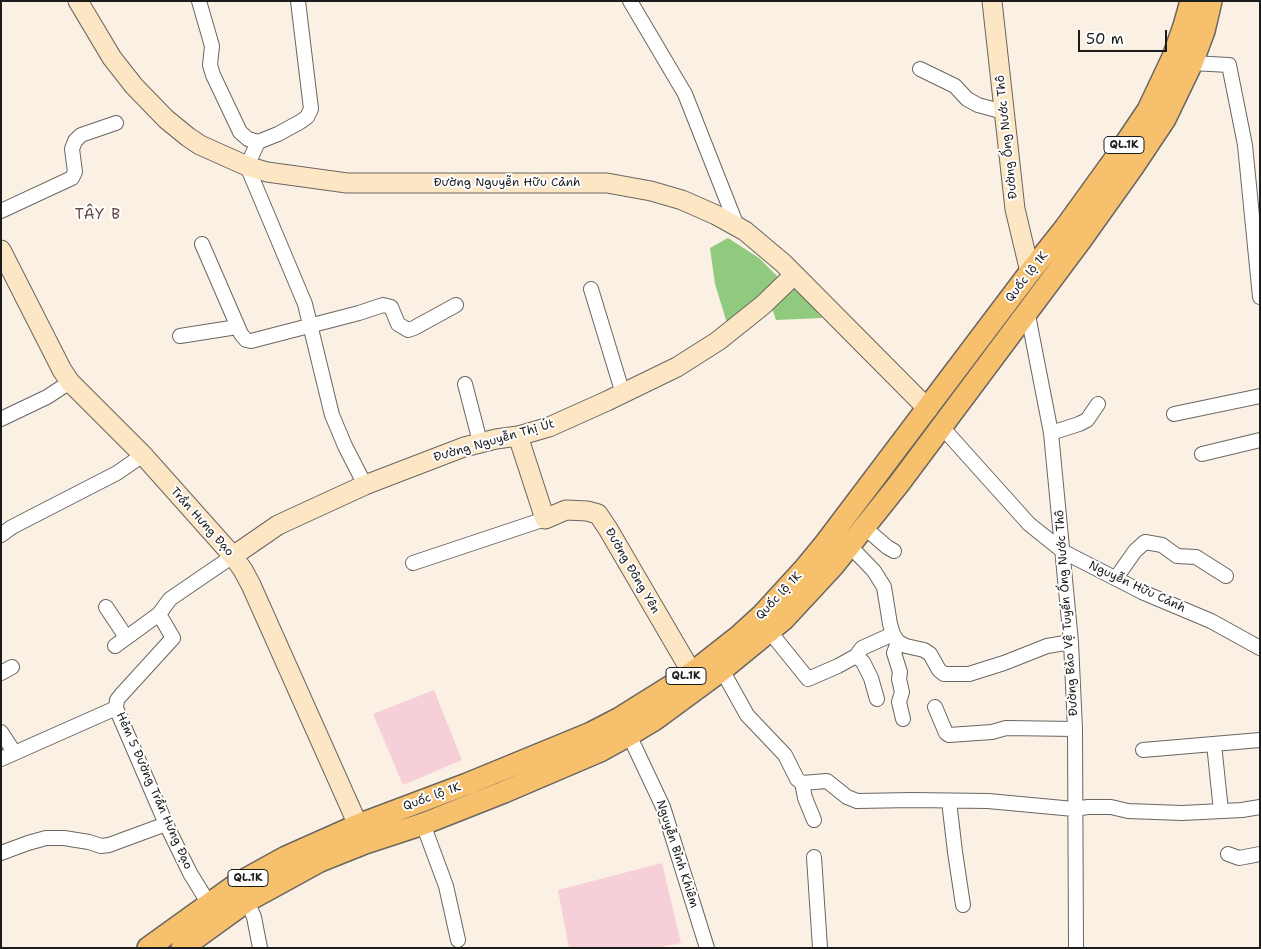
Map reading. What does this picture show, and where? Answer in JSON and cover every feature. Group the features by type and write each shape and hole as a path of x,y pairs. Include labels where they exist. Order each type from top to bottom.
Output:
{"main road":[{"name":"Quốc lộ 1K","path":"1191,1 1193,30"},
{"name":"Quốc lộ 1K","path":"182,948 242,893 286,857 361,834 476,781 591,733 654,720 770,632 809,592 864,527 1081,240 1165,119 1193,30 1211,1"},
{"name":"Quốc lộ 1K","path":"361,834 423,824 540,778 600,751 625,726 740,636 777,600 824,545 1065,228 1182,60"},
{"name":"Quốc lộ 1K","path":"148,948 209,904 242,893"}],"street":[{"name":"Đường Nguyễn Hữu Cảnh","path":"78,1 112,58 134,86 166,119 188,138 200,145 247,166 267,172 346,183 607,183 651,191 682,200 737,226 783,263 928,409"},
{"path":"199,1 212,46 210,65 212,75 240,132 248,139 258,142"},
{"path":"298,1 311,109 307,117 300,122 258,142 247,166 304,304 332,415 365,485"},
{"path":"630,1 685,94 737,226"},
{"name":"Đường Ống Nước Thô","path":"992,1 1015,210 1030,272"},
{"path":"1182,60 1229,65 1245,145 1260,297"},
{"path":"920,70 955,86 967,99 978,106 1004,112"},
{"path":"1,211 72,178 75,172 72,149 75,141 81,135 116,123"},
{"path":"202,244 237,327 246,340 251,341 311,326 383,305 390,307 398,324 408,330 456,305"},
{"name":"Trần Hưng Đạo","path":"1,250 62,370 70,382 143,455 233,556 251,584 361,834"},
{"name":"Đường Nguyễn Thị Út","path":"233,556 278,525 365,485 480,442 518,436 549,427 623,394 677,367 704,351 763,305 794,275"},
{"path":"591,289 623,394"},
{"name":"Đường Bảo Vệ Tuyến Ống Nước Thô","path":"1027,310 1052,433 1071,642 1075,729 1076,948"},
{"path":"180,336 237,327"},
{"path":"1,419 47,397 70,382"},
{"path":"465,384 480,442"},
{"path":"1174,414 1260,396"},
{"path":"1052,433 1087,420 1098,404"},
{"name":"Nguyễn Hữu Cảnh","path":"942,426 1029,524 1064,552 1142,592 1211,621 1260,648"},
{"path":"413,563 545,519 518,436"},
{"path":"1202,454 1260,440"},
{"path":"1,535 12,527 117,473 143,455"},
{"name":"Đường Đông Yên","path":"545,519 566,510 587,511 598,514 692,673"},
{"path":"864,527 894,551"},
{"path":"1116,578 1135,551 1145,542 1162,545 1176,556 1196,557 1226,576"},
{"path":"849,545 874,571 884,587 887,613 895,638 894,653 900,672 899,678 902,692 900,702 903,719"},
{"path":"106,607 120,641 159,614 170,599 233,556"},
{"name":"Hẻm 5 Đường Trần Hưng Đạo","path":"159,614 173,638 121,695 117,700 116,708 166,824 190,874 209,904"},
{"path":"770,632 808,679 856,656 862,648 895,638"},
{"path":"895,638 906,646 924,650 930,654 939,670 944,674 954,675 969,674 1047,646 1071,642"},
{"path":"856,656 867,670 877,699"},
{"path":"722,670 747,715 781,750 789,761 797,779 802,783 805,798 814,820"},
{"path":"935,707 949,735 992,732 1006,728 1075,729"},
{"path":"1,759 116,708"},
{"name":"Nguyễn Bỉnh Khiêm","path":"625,726 664,808 708,948"},
{"path":"1,732 14,752"},
{"path":"1143,750 1260,740"},
{"path":"1214,744 1221,811"},
{"path":"802,783 828,782 857,801 988,801 1074,809 1111,807 1128,811 1173,813 1260,807"},
{"path":"949,801 964,905"},
{"path":"1,853 28,842 46,838 64,838 101,846 109,845 166,824"},
{"path":"423,824 446,886 458,940"},
{"path":"1228,854 1239,858 1260,854"},
{"path":"814,857 820,948"},
{"path":"242,893 254,917 260,948"}],"shaded area":[{"path":"434,690 462,760 403,785 373,714"},
{"path":"662,863 681,943 656,948 569,948 558,890"}],"green space":[{"path":"728,238 759,258 780,279 727,323 715,284 710,248"},
{"path":"794,285 822,318 776,320 771,305"}],"district":[{"name":"TÂY B","path":"98,215"}]}
